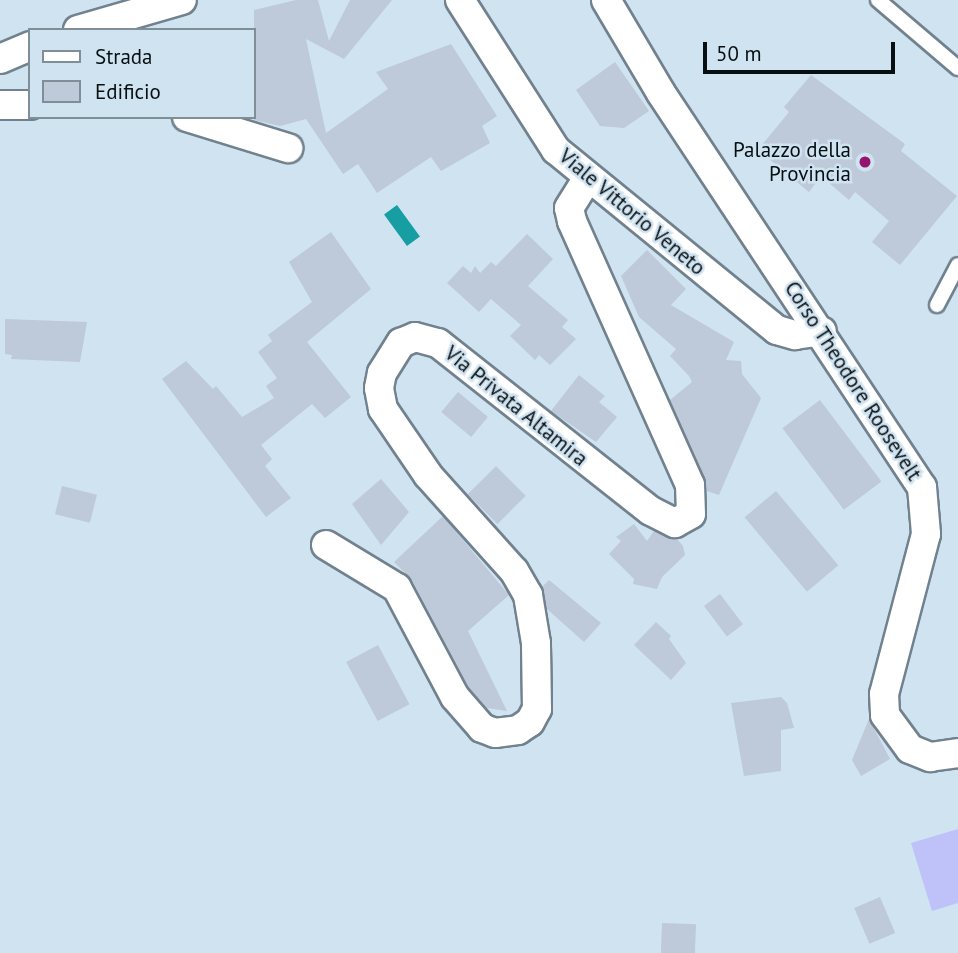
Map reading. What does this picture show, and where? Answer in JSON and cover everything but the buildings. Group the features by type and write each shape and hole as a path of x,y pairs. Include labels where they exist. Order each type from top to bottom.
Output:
{"street":[{"path":"85,28 182,0"},
{"name":"Viale Vittorio Veneto","path":"460,0 556,150 777,330 795,335 822,331"},
{"name":"Corso Theodore Roosevelt","path":"606,0 661,93 911,466 925,501 926,534 884,694 885,715 910,749 930,757 958,753"},
{"path":"0,59 28,47"},
{"path":"0,105 28,105"},
{"path":"194,119 288,148"},
{"name":"Via Privata Altamira","path":"326,545 397,588 455,697 482,728 495,733 518,730 530,722 537,709 536,643 528,595 514,571 428,475 383,409 379,388 382,373 401,343 415,337 438,343 651,511 675,523 691,514 690,485 572,221 569,208 588,178"}],"lane":[{"path":"878,0 958,68"},
{"path":"937,305 958,265"}],"shaded area":[{"path":"397,205 420,237 407,246 384,214"},
{"path":"958,829 958,903 932,911 911,843"}],"place":[{"name":"Palazzo della Provincia","path":"865,162"}]}
